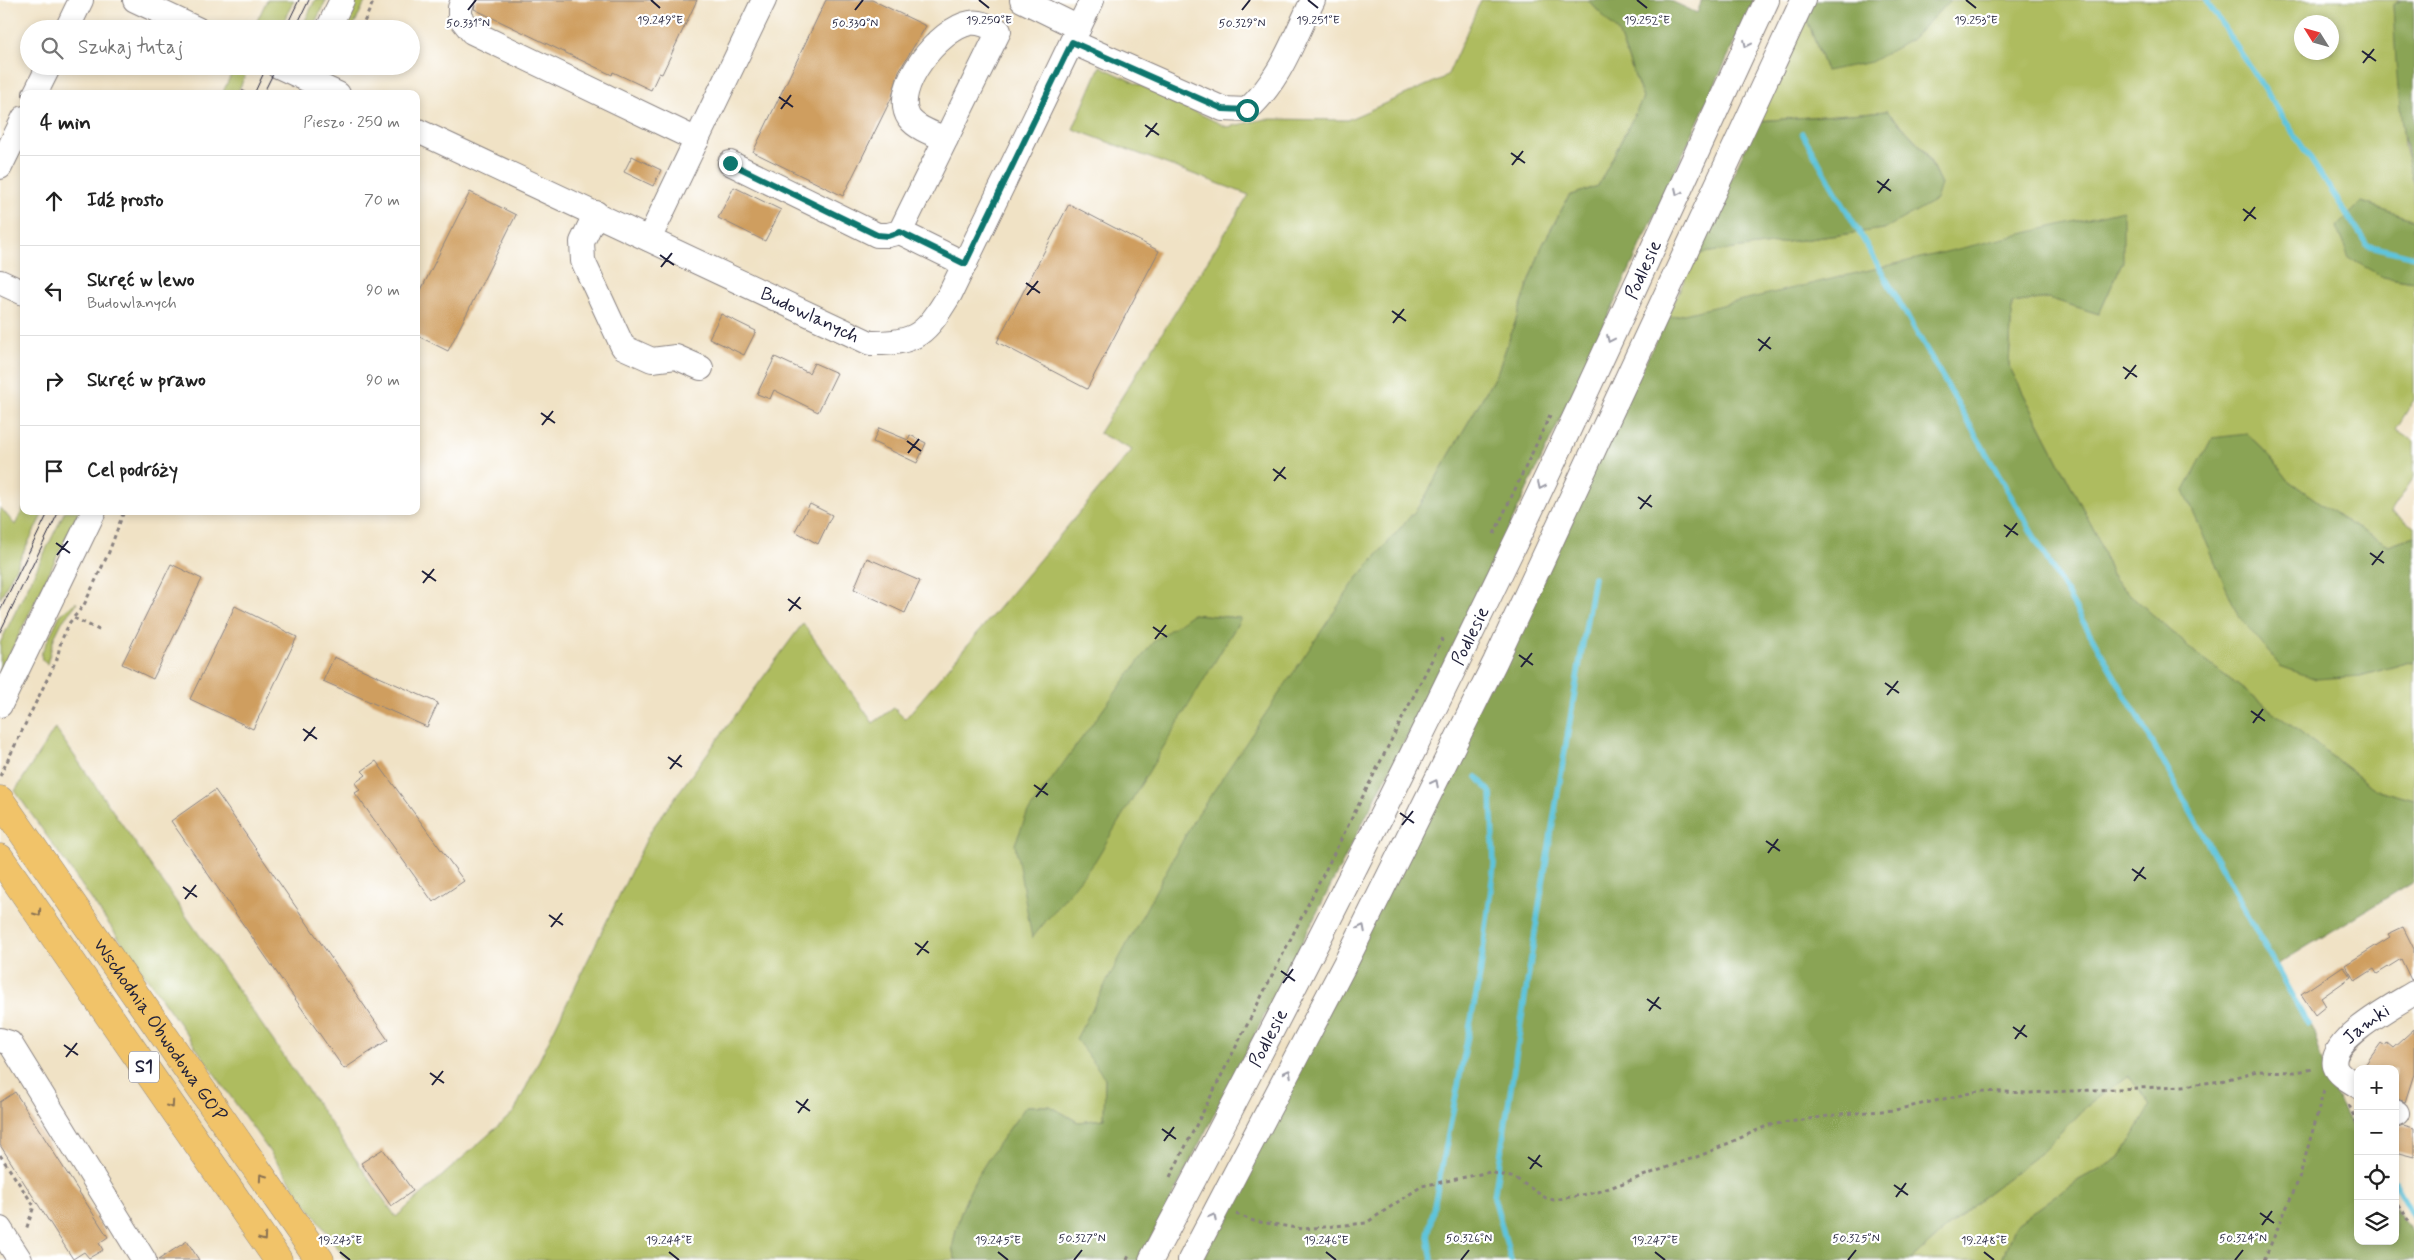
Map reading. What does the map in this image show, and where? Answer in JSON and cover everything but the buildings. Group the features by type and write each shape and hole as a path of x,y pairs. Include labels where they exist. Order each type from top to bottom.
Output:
{"highway":[{"name":"Wschodnia Obwodowa GOP","path":"0,800 320,1260"},
{"name":"Wschodnia Obwodowa GOP","path":"5,866 278,1260"}],"street":[{"path":"71,20 81,0"},
{"path":"135,0 178,20"},
{"path":"332,20 342,0"},
{"path":"464,0 460,8 460,17 472,32 697,140"},
{"path":"649,239 764,0"},
{"path":"1022,0 1076,35 1223,109 1247,110 1262,97 1274,81 1313,0"},
{"name":"Budowlanych","path":"420,132 870,342 894,343 917,336 933,322 950,294 1092,0"},
{"name":"Podlesie","path":"1142,1256 1316,945 1462,652 1767,0"},
{"name":"Podlesie","path":"1190,1260 1348,958 1496,662 1803,0"},
{"path":"900,232 946,139 999,31 982,23 970,23 958,28 933,46 920,62 907,93 906,106 909,118 920,127 946,139"},
{"path":"38,90 45,75"},
{"path":"303,79 329,90"},
{"path":"0,167 20,126"},
{"path":"730,163 877,235 888,236 900,232 965,264"},
{"path":"596,214 582,242 583,261 623,347 652,360 676,357 701,368"},
{"path":"0,282 20,291"},
{"path":"0,705 92,515"},
{"name":"Jamki","path":"2354,1083 2342,1075 2336,1067 2335,1060 2338,1050 2353,1033 2414,993"},
{"path":"0,1040 10,1043 144,1260 156,1252 161,1260"},
{"path":"0,1229 20,1260"}],"path":[{"path":"365,20 374,0"},
{"path":"1492,538 1552,412"},
{"path":"0,776 57,659 61,641 74,618 84,606 109,552 123,515"},
{"path":"74,618 101,631"},
{"path":"1168,1180 1444,637"},
{"path":"1235,1214 1254,1221 1303,1229 1366,1223 1422,1186 1490,1172 1515,1178 1546,1198 1554,1200 1606,1189 1702,1155 1769,1125 1842,1114 1895,1110 1979,1091 2027,1092 2183,1086 2221,1081 2257,1071 2295,1072 2336,1067"},
{"path":"2264,1260 2300,1179 2322,1091 2336,1067"},
{"path":"0,1155 34,1206 25,1233"},
{"path":"2397,1200 2409,1222"},
{"path":"1127,1260 1142,1256"}],"green space":[{"path":"267,0 294,0 284,20 257,20"},
{"path":"315,0 326,0 316,20 305,20"},
{"path":"357,0 366,0 356,20 347,20"},
{"path":"1481,0 1588,0 1618,32 1643,98 1598,186 1569,196 1542,246 1498,371 1421,504 1355,581 1105,1078 1104,1119 1078,1122 1050,1106 1026,1106 994,1150 968,1196 956,1230 953,1252 956,1260 346,1260 15,791 55,728 396,1217 514,1112 651,830 803,623 873,723 894,708 905,719 1132,450 1099,433 1249,195 1073,129 1100,66 1227,127 1266,119 1347,120 1441,79 1448,74","holes":["1192,614 1241,618 1211,667"]},
{"path":"1588,0 1669,0 1697,13 1702,0 1754,0 1459,634 1140,1260 956,1260 953,1249 956,1230 968,1196 994,1150 1026,1106 1050,1106 1078,1122 1104,1119 1105,1078 1076,1039 1192,823 1355,581 1421,504 1498,371 1542,246 1569,196 1598,186 1643,98 1618,32"},
{"path":"1814,0 1950,0 1912,39 1871,62 1826,71 1806,17"},
{"path":"1950,0 2401,0 2393,5 2404,147 2414,183 2414,220 2362,202 2383,277 2414,282 2414,400 2396,429 2414,441 2414,477 2391,512 2414,527 2414,536 2389,545 2350,524 2289,481 2270,456 2247,434 2184,491 2206,538 2360,676 2414,661 2414,800 2375,789 2199,656 2114,580 2096,534 2009,366 2012,303 2048,298 2099,314 2123,261 1667,318 1696,254 1884,229 1941,184 1925,150 1887,111 1758,121 1806,17 1826,71 1912,39"},
{"path":"2401,0 2414,0 2414,183 2404,139 2397,72 2393,4"},
{"path":"231,75 245,75 239,90 224,90"},
{"path":"1887,111 1924,150 1941,184 1936,200 1884,229 1696,254 1758,121"},
{"path":"2362,202 2414,220 2414,282 2383,277 2349,258 2336,227"},
{"path":"2123,210 2123,261 2099,314 2048,298 2012,303 2009,366 2096,534 2114,580 2199,656 2375,789 2414,800 2414,881 2275,966 2314,1033 2330,1084 2354,1129 2354,1245 2399,1245 2399,1214 2414,1233 2414,1260 2002,1260 2014,1226 2075,1182 2120,1158 2150,1106 2128,1075 2086,1107 2044,1150 1976,1202 1911,1260 1203,1260 1667,318"},
{"path":"2247,434 2270,456 2289,481 2350,524 2389,545 2414,536 2414,661 2360,676 2316,679 2280,666 2238,615 2184,491 2212,438"},
{"path":"0,507 15,525 20,515 42,515 0,599"},
{"path":"63,515 77,515 0,674 0,643"},
{"path":"77,603 62,622 54,638 47,664 42,660 41,654 60,615"},
{"path":"1192,614 1241,618 1095,861 1032,938 1015,844 1027,814 1153,642"},
{"path":"2129,1074 2151,1106 2120,1158 2075,1182 2014,1226 2002,1260 1911,1260 1976,1202 2044,1150 2086,1107"}],"waterway":[{"path":"2206,0 2367,245 2414,257"},
{"path":"1802,133 2150,738 2308,1025"},
{"path":"1511,1260 1494,1197 1541,894 1594,577"},
{"path":"1432,1260 1428,1236 1480,975 1494,865 1491,793 1477,777"},
{"path":"2399,1190 2414,1217"}],"tram line":[{"path":"289,20 299,0"},
{"path":"299,20 309,0"},
{"path":"256,90 263,75"},
{"path":"265,90 272,75"},
{"path":"0,611 47,515"},
{"path":"0,632 57,515"}],"route":[{"path":"730,163 877,235 888,236 900,232 965,264 1072,42 1223,109 1247,110"}]}
